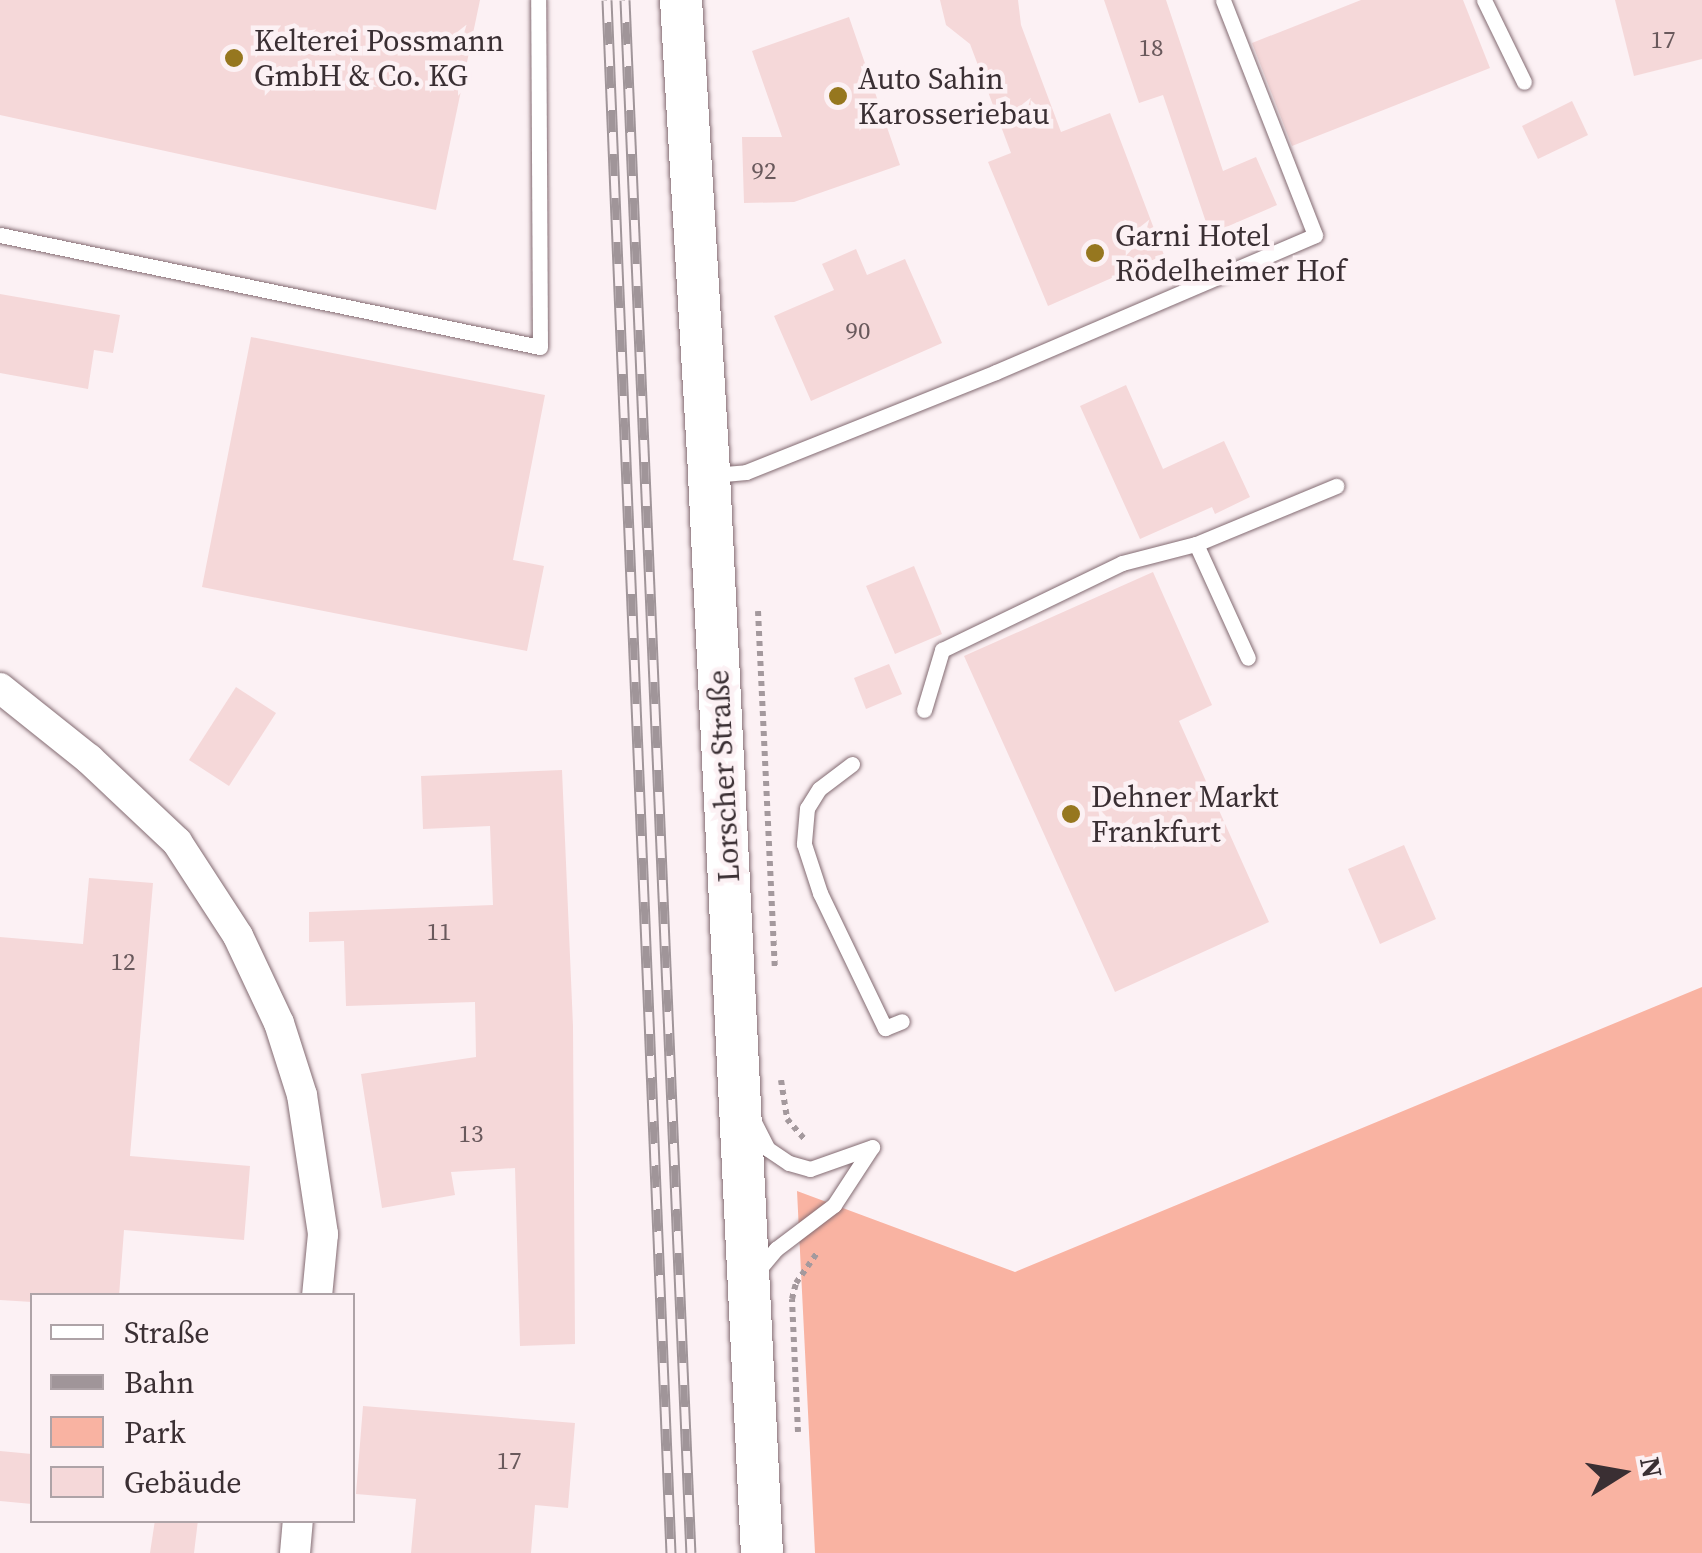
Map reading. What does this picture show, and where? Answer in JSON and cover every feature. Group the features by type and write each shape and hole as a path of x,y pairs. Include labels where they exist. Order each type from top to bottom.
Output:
{"main road":[{"name":"Lorscher Straße","path":"681,0 710,475 762,1553"}],"street":[{"path":"0,688 90,759 178,842 238,936 279,1023 302,1095 323,1234 317,1293"},
{"path":"295,1553 298,1523"}],"lane":[{"path":"0,235 540,347 538,0"},
{"path":"710,475 764,465 996,372 1315,235 1222,0"},
{"path":"1484,0 1524,82"},
{"path":"924,710 942,650 1122,563 1196,544 1336,486"},
{"path":"1196,544 1248,658"},
{"path":"852,764 819,790 807,808 804,844 820,893 885,1028 902,1021"},
{"path":"740,1095 768,1149 789,1163 819,1167 872,1147 834,1205 776,1250 750,1280"}],"path":[{"path":"798,1437 792,1299 796,1283 828,1241"}],"green space":[{"path":"1702,987 1702,1553 815,1553 797,1191 1015,1272"}],"building":[{"name":"Kelterei Possmann GmbH & Co. KG","path":"0,0 480,0 436,210 0,115"},
{"path":"940,0 1018,0 1021,25 1061,132 1110,113 1164,255 1048,306 988,162 1011,153 970,44 946,25"},
{"path":"1104,0 1166,0 1223,171 1256,157 1277,205 1210,234 1163,95 1139,103"},
{"path":"1361,0 1463,0 1490,68 1292,146 1252,43"},
{"path":"1615,0 1702,0 1702,59 1634,76"},
{"path":"849,17 900,165 794,202 744,203 742,137 782,137 752,51"},
{"path":"1572,101 1588,135 1538,159 1522,126"},
{"path":"856,249 867,275 905,259 942,343 811,401 774,316 834,290 822,264"},
{"path":"0,294 120,315 113,353 94,350 88,389 0,373"},
{"path":"251,337 545,395 513,560 544,566 527,651 202,587"},
{"path":"1126,385 1163,469 1224,441 1250,497 1215,514 1212,507 1140,539 1080,406"},
{"path":"914,566 942,634 895,654 866,586"},
{"path":"1153,572 1212,705 1179,721 1269,922 1115,992 964,656"},
{"path":"889,664 902,694 866,709 854,678"},
{"path":"236,687 276,713 229,786 189,760"},
{"path":"562,770 573,1026 575,1344 520,1346 515,1168 451,1172 455,1195 382,1208 361,1074 476,1057 475,1002 346,1006 344,941 309,942 309,912 493,905 490,826 423,829 421,776"},
{"path":"1404,845 1436,919 1380,944 1348,869"},
{"path":"89,878 153,883 130,1156 250,1166 244,1240 124,1230 119,1293 30,1293 30,1302 0,1300 0,937 83,944"},
{"path":"363,1406 575,1423 568,1508 535,1505 531,1553 411,1553 416,1499 356,1494"},
{"path":"0,1451 30,1454 30,1504 0,1501"},
{"path":"155,1523 198,1523 194,1553 150,1553"}],"railway":[{"path":"607,0 671,1553"},
{"path":"625,0 691,1553"}],"place":[{"name":"Kelterei Possmann GmbH & Co. KG","path":"234,58"},
{"name":"Auto Sahin Karosseriebau","path":"838,96"},
{"name":"Garni Hotel Rödelheimer Hof","path":"1095,253"},
{"name":"Dehner Markt Frankfurt","path":"1071,814"}]}
